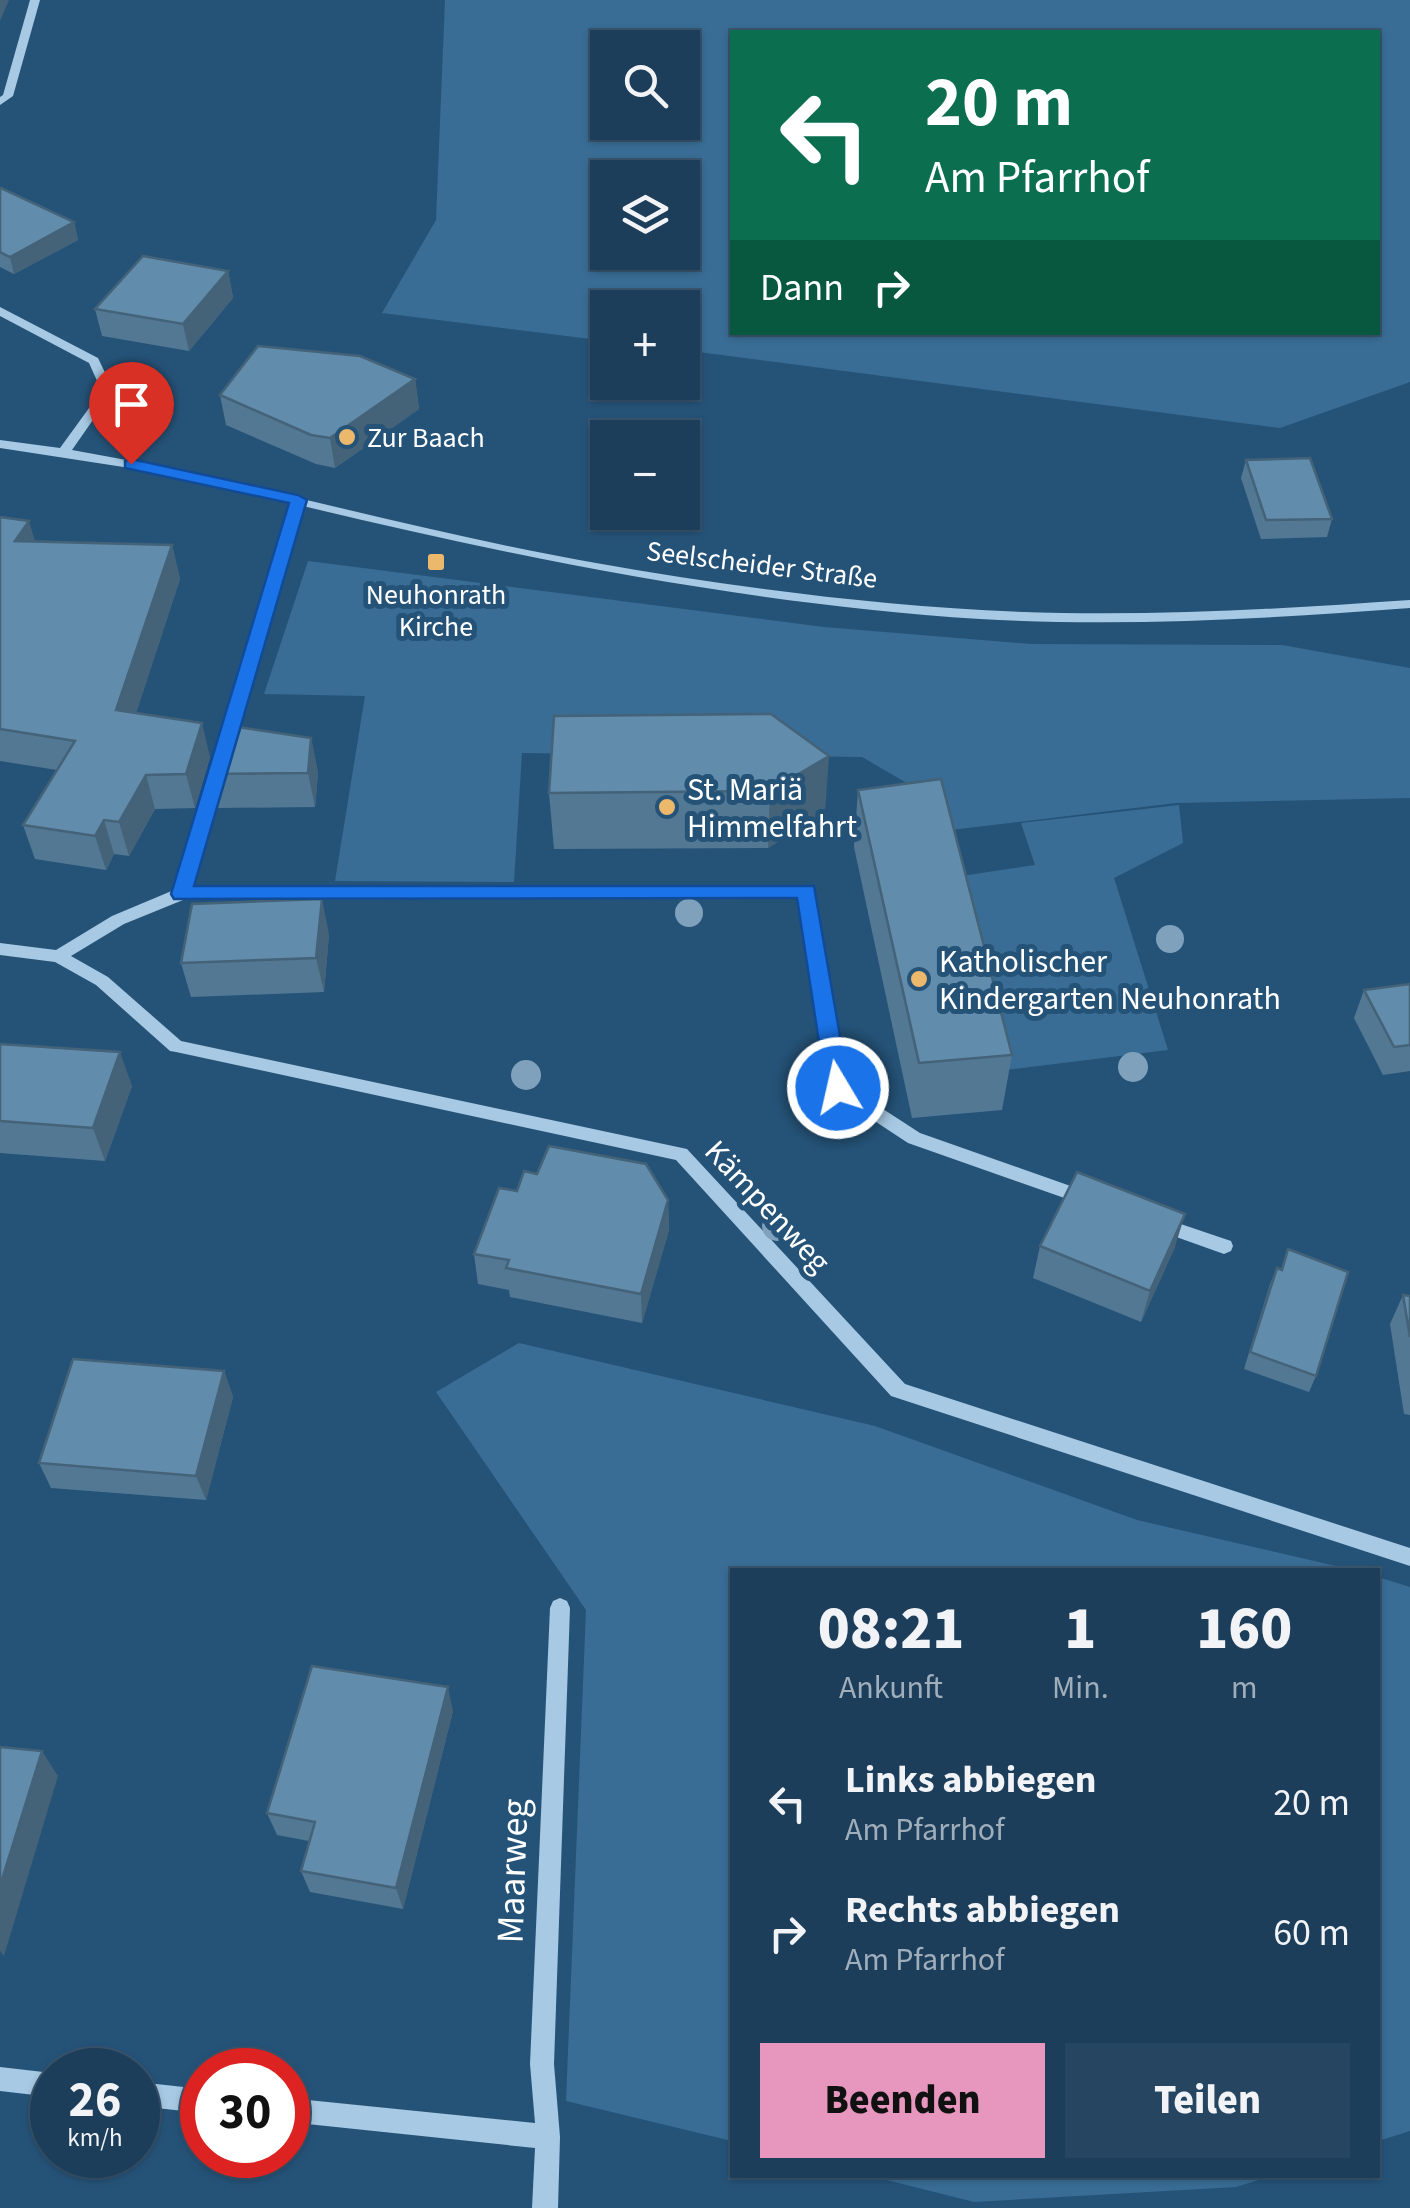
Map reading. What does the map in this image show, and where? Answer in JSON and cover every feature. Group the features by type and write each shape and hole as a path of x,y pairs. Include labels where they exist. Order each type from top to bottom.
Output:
{"street":[{"path":"0,102 8,96 36,0"},
{"path":"0,312 94,361 104,383 98,404 65,452"},
{"name":"Seelscheider Straße","path":"0,444 65,452 612,570 910,608 1022,616 1139,618 1410,604"},
{"path":"181,894 298,500"},
{"path":"0,949 58,956 118,920 181,894 806,891 838,1088 914,1138 1224,1246"},
{"name":"Kämpenweg","path":"58,956 102,981 176,1046 682,1154 898,1390 1410,1557"},
{"name":"Maarweg","path":"545,2208 548,2137 542,2064 560,1608"},
{"path":"0,2080 30,2083"},
{"path":"310,2112 548,2137"}],"shaded area":[{"path":"445,0 1410,0 1410,382 1280,428 700,352 700,290 590,290 590,339 382,313 436,220"},
{"path":"308,561 824,627 1031,644 1282,645 1410,668 1410,798 1176,803 917,834 905,782 862,757 522,753 514,882 335,881 365,696 264,694"},
{"path":"1179,805 1183,843 1114,878 1168,1050 997,1071 948,878 1035,865 1021,823"},
{"path":"519,1343 875,1426 1137,1520 1344,1568 730,1568 730,2141 566,2101 586,1610 436,1392"},
{"path":"1380,1578 1410,1587 1410,2131 1380,2140"},
{"path":"879,2178 1264,2178 1236,2187 974,2202"}],"building":[{"path":"0,188 74,222 10,257 0,252"},
{"path":"143,256 228,271 183,324 95,309"},
{"path":"258,346 360,356 415,379 330,438 311,435 220,395"},
{"path":"1310,458 1332,519 1266,520 1246,460"},
{"path":"0,517 29,521 15,541 172,545 116,710 202,723 186,774 146,775 119,822 104,820 95,836 23,825 75,741 0,729"},
{"path":"771,714 829,756 770,791 549,793 554,716"},
{"path":"224,725 311,738 308,773 210,774"},
{"path":"941,779 1012,1055 919,1063 858,790"},
{"path":"322,899 316,958 181,963 192,904"},
{"path":"1410,984 1410,1045 1394,1047 1364,990"},
{"path":"0,1044 120,1052 93,1128 0,1121"},
{"path":"549,1146 646,1164 668,1200 641,1294 506,1268 509,1260 474,1254 499,1188 517,1191 524,1171 537,1174"},
{"path":"1077,1172 1185,1214 1150,1291 1040,1246"},
{"path":"1288,1249 1348,1272 1316,1376 1250,1352 1277,1268 1282,1270"},
{"path":"1403,1295 1410,1296 1410,1337"},
{"path":"73,1359 224,1371 196,1476 39,1463"},
{"path":"312,1666 448,1687 396,1888 301,1871 315,1822 267,1813"},
{"path":"0,1747 42,1751 0,1886"}],"place":[{"name":"Zur Baach","path":"347,437"},
{"name":"Neuhonrath Kirche","path":"436,562"},
{"name":"St. Mariä Himmelfahrt","path":"667,807"},
{"name":"Katholischer Kindergarten Neuhonrath","path":"919,979"}],"route":[{"path":"131,464 298,500 181,894 806,891 838,1088"}]}
